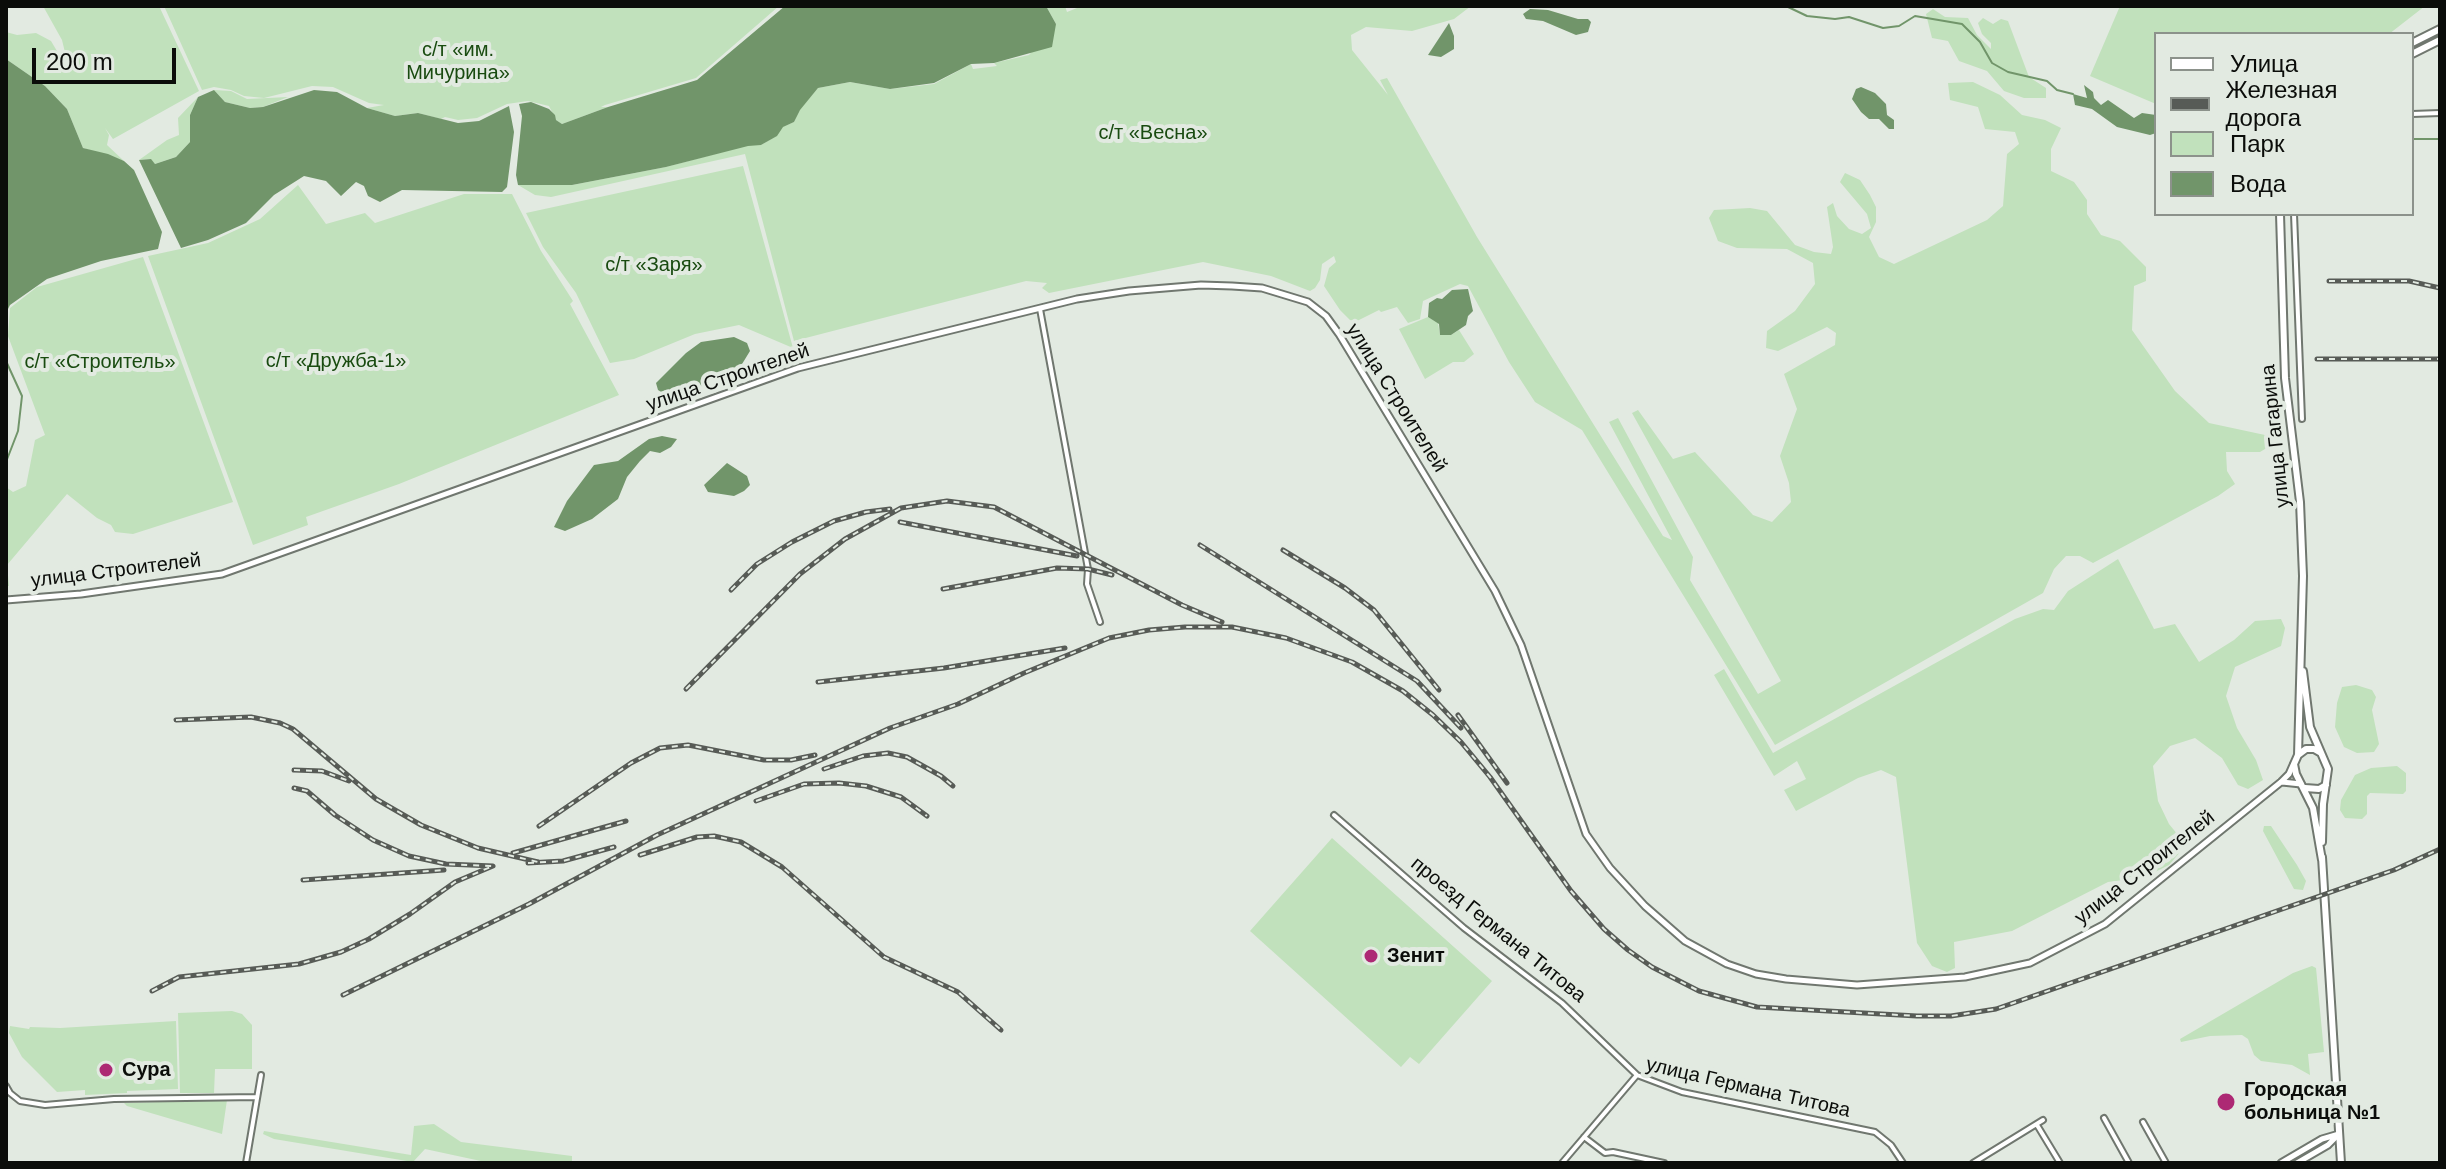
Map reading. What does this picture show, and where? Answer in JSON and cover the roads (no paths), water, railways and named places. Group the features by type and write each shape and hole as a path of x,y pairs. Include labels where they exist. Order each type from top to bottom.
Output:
{"main road":[{"path":"2414,42 2440,29"},
{"path":"2414,53 2440,40"},
{"name":"улица Гагарина","path":"2280,216 2285,378 2300,502 2303,576 2300,655"},
{"name":"улица Строителей","path":"6,600 81,594 222,574 798,368 1040,309 1129,291 1217,286 1262,288 1308,302 1326,316 1495,591 1521,645 1579,820 1592,845 1645,906 1685,941 1727,964 1756,974 1786,979 1857,985 1965,977 2030,963 2105,924 2281,782 2294,764"},
{"path":"2300,655 2310,727 2328,769 2323,804 2322,860 2341,1163"},
{"path":"2300,655 2298,755 2294,764 2313,808 2322,860"},
{"path":"2298,755 2306,749 2321,753"},
{"path":"2281,782 2319,789 2326,785"},
{"path":"2297,1163 2339,1134"},
{"path":"2281,1163 2329,1140"}],"street":[{"path":"2414,114 2440,113"},
{"path":"2294,216 2302,419"},
{"path":"1040,309 1088,569 1087,584 1100,622"},
{"name":"проезд Германа Титова","path":"1334,815 1464,928 1562,1003 1637,1075"},
{"path":"246,1163 261,1075"},
{"name":"улица Германа Титова","path":"1562,1163 1637,1075 1682,1092 1875,1132 1891,1145 1903,1163"},
{"path":"6,1086 20,1101 45,1105 114,1099 257,1097"},
{"path":"2104,1118 2129,1163"},
{"path":"1973,1163 2043,1120"},
{"path":"2143,1122 2166,1163"},
{"path":"2037,1125 2060,1163"},
{"path":"1584,1137 1605,1153 1664,1163"}],"water":[{"path":"785,6 1046,6 1056,24 1052,47 994,63 971,64 934,83 890,89 850,82 818,88 794,122 761,145 572,185 518,185 516,175 522,116 519,104 531,102 549,109 562,124 697,80"},
{"path":"1530,9 1588,19 1591,22 1588,32 1576,35 1543,21 1526,19 1523,14"},
{"path":"1449,23 1454,36 1454,49 1441,57 1428,55"},
{"path":"6,59 45,86 67,109 83,148 108,154 124,161 134,170 162,232 158,249 101,261 47,279 10,305 6,313"},
{"path":"2084,85 2101,105 2108,100 2134,118 2142,113 2154,115 2154,134 2117,127 2092,109 2075,105 2073,94 2087,98"},
{"path":"1861,87 1875,93 1886,104 1887,115 1894,120 1894,129 1889,129 1879,119 1869,119 1861,112 1852,99 1856,89"},
{"path":"214,90 225,102 250,108 263,107 314,90 337,92 367,108 395,116 418,113 458,123 479,121 509,106 514,132 507,187 502,192 402,190 380,202 368,196 364,186 356,182 341,196 326,181 304,176 274,195 246,223 181,248 139,160 151,159 155,164 176,157 190,142 190,115 198,97"},
{"path":"1468,289 1473,311 1466,325 1451,335 1440,335 1439,324 1428,317 1429,303 1437,298 1442,299 1452,290"},
{"path":"734,337 747,343 750,351 739,369 718,374 702,386 666,395 658,390 656,383 701,342"},
{"path":"662,436 677,439 671,447 660,453 650,451 640,461 627,477 618,499 592,519 565,531 554,527 567,501 594,465 618,461 649,439"},
{"path":"727,463 747,476 750,485 734,496 708,492 704,485"}],"waterway":[{"path":"1786,6 1807,16 1849,17 1883,28 1899,26 1915,16 1962,24 1980,42 1992,63 2008,72 2047,81 2057,90 2073,94"},
{"path":"2414,139 2440,139"},
{"path":"6,361 22,396 18,431 6,462"}],"railway":[{"path":"2329,281 2409,281 2440,288"},
{"path":"2317,359 2440,359"},
{"path":"686,689 800,574 845,539 901,508 947,501 994,507 1182,605 1222,622"},
{"path":"731,590 757,564 792,542 834,521 890,509"},
{"path":"900,522 1077,556"},
{"path":"1200,545 1417,681 1461,728"},
{"path":"1283,550 1345,588 1374,610 1439,690"},
{"path":"943,589 1057,568 1088,569 1112,575"},
{"path":"343,995 529,904 657,835 890,728 958,704 1109,638 1185,627 1232,627 1286,638 1352,662 1403,691 1461,742 1490,777 1571,891 1604,929 1652,967 1699,991 1757,1007 1917,1016 1951,1016 1996,1009 2394,870 2440,849"},
{"path":"818,682 944,668 1065,648"},
{"path":"1458,715 1507,783"},
{"path":"176,720 251,717 280,723 293,729 376,799 421,825 478,848 538,862"},
{"path":"539,826 631,763 660,748 688,745 764,760 791,760 815,755"},
{"path":"824,769 863,756 888,753 907,757 953,786"},
{"path":"294,770 322,771 349,781"},
{"path":"756,801 804,784 839,783 866,786 901,797 927,816"},
{"path":"152,991 179,977 299,964 341,952 410,914 455,882 493,866 446,864 409,856 373,840 335,815 307,791 294,788"},
{"path":"513,853 626,821"},
{"path":"640,855 697,837 714,836 741,842 782,867 884,957 958,992 1001,1030"},
{"path":"528,863 563,861 614,847"},
{"path":"303,880 444,870"}],"place":[{"name":"Зенит","path":"1371,956"},
{"name":"Сура","path":"106,1070"},
{"name":"Городская больница №1","path":"2226,1102"}],"park label":[{"name":"с/т «им. Мичурина»","path":"458,62"},
{"name":"с/т «Весна»","path":"1153,133"},
{"name":"с/т «Заря»","path":"654,265"},
{"name":"с/т «Дружба-1»","path":"336,361"},
{"name":"с/т «Строитель»","path":"100,362"}]}
